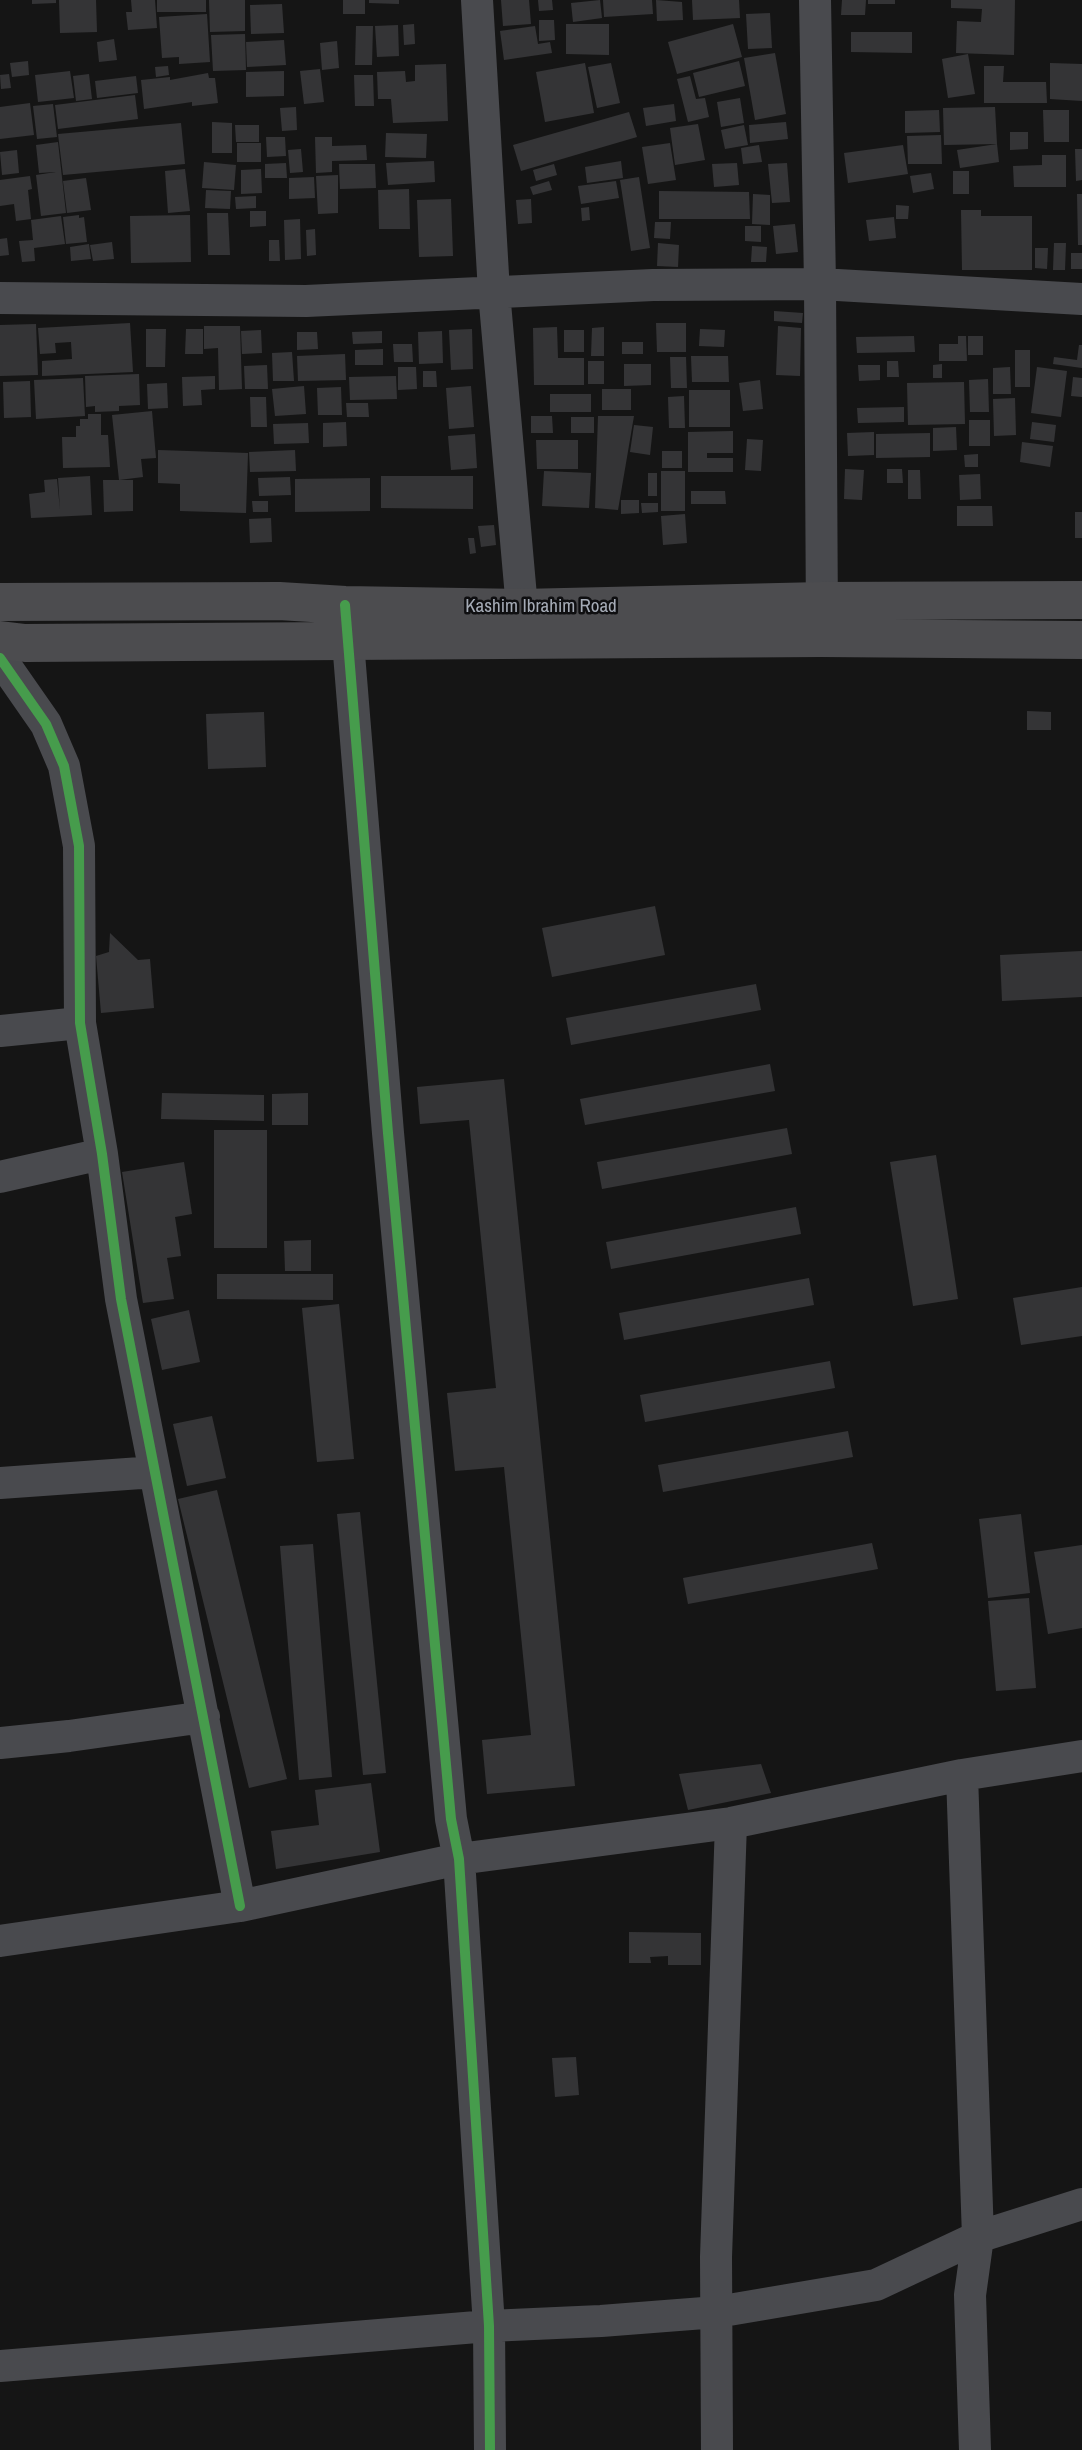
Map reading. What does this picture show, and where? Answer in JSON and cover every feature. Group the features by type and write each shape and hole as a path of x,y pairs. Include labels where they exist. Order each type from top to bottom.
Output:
{"highway":[{"name":"Kashim Ibrahim Road","path":"0,640 25,643 349,642 822,620 1082,600"},
{"name":"Kashim Ibrahim Road","path":"0,602 279,601 522,608 822,620 1082,640"}],"street":[{"path":"477,0 494,292 522,608"},
{"path":"815,0 822,620"},
{"path":"0,298 306,301 653,285 820,284 1082,299"},
{"path":"345,605 387,1133 450,1805 459,1859 489,2326 490,2450"},
{"path":"0,658 46,724 64,766 79,846 80,1023 102,1154 121,1298 240,1906"},
{"path":"0,1031 80,1023"},
{"path":"0,1177 102,1154"},
{"path":"0,1483 155,1472"},
{"path":"0,1743 69,1737 204,1717"},
{"path":"0,1941 240,1906 459,1859 731,1823 962,1775 1082,1756"},
{"path":"962,1775 978,2237 970,2295 975,2450"},
{"path":"717,2450 716,2257 731,1823"},
{"path":"0,2366 489,2326 717,2312 877,2285 978,2237 1082,2204"}],"building":[{"path":"32,0 56,0 56,3 32,4"},
{"path":"59,0 96,0 97,32 60,33"},
{"path":"131,0 155,0 157,28 128,30 126,12 132,12"},
{"path":"157,0 206,0 206,12 157,12"},
{"path":"209,0 245,0 245,31 210,32"},
{"path":"343,0 365,0 365,14 343,14"},
{"path":"369,0 399,0 399,4 369,3"},
{"path":"501,0 529,0 531,24 503,26"},
{"path":"538,0 552,0 553,10 539,11"},
{"path":"600,0 602,18 573,22 571,3"},
{"path":"603,0 652,0 653,14 604,17"},
{"path":"656,0 682,2 683,20 657,21"},
{"path":"692,0 739,0 740,18 693,20"},
{"path":"842,0 866,0 865,15 841,15"},
{"path":"868,0 895,0 895,4 868,4"},
{"path":"951,0 1015,0 1014,55 956,53 957,21 981,22 982,9 951,8"},
{"path":"282,4 284,33 251,34 250,5"},
{"path":"770,13 772,48 748,49 746,14"},
{"path":"207,14 210,62 179,64 179,57 162,58 159,17"},
{"path":"539,20 554,20 555,40 539,41"},
{"path":"414,24 415,44 404,45 403,25"},
{"path":"566,24 609,24 609,55 566,54"},
{"path":"733,24 742,57 677,74 668,42"},
{"path":"398,25 399,56 377,57 375,26"},
{"path":"356,26 373,26 372,65 355,65"},
{"path":"535,26 538,44 550,42 552,53 504,60 500,31"},
{"path":"851,32 912,32 912,53 851,52"},
{"path":"245,34 246,70 213,71 211,35"},
{"path":"114,39 117,60 99,62 97,42"},
{"path":"284,40 286,65 247,67 246,42"},
{"path":"337,41 339,68 322,70 320,43"},
{"path":"775,53 786,114 755,120 744,58"},
{"path":"968,54 975,94 948,98 942,59"},
{"path":"28,61 29,75 12,77 10,63"},
{"path":"739,61 745,86 699,97 693,73"},
{"path":"585,63 594,113 545,122 536,72"},
{"path":"611,63 620,103 597,108 588,67"},
{"path":"1050,63 1082,64 1082,101 1050,99"},
{"path":"446,64 448,121 393,123 391,99 378,99 377,72 405,71 406,82 415,81 415,65"},
{"path":"168,66 169,75 156,77 155,67"},
{"path":"984,66 1004,66 1003,82 1046,82 1047,103 984,103"},
{"path":"320,69 324,102 304,104 300,71"},
{"path":"70,71 74,98 38,102 35,75"},
{"path":"284,71 284,96 246,97 246,72"},
{"path":"208,73 209,78 215,78 218,103 192,106 192,102 144,109 141,80 170,77 170,80"},
{"path":"9,74 11,88 1,89 0,75"},
{"path":"89,74 92,99 76,101 73,76"},
{"path":"354,75 373,75 374,106 355,106"},
{"path":"136,76 138,93 97,98 95,81"},
{"path":"690,76 696,99 705,98 709,117 688,122 677,79"},
{"path":"135,95 138,119 58,129 55,105"},
{"path":"740,98 744,123 721,127 717,102"},
{"path":"30,103 34,135 0,139 0,107"},
{"path":"53,104 57,137 37,139 33,106"},
{"path":"674,104 676,121 646,126 643,108"},
{"path":"296,107 297,130 282,131 280,108"},
{"path":"995,107 997,144 944,145 943,108"},
{"path":"939,110 940,132 905,133 905,111"},
{"path":"1043,110 1069,110 1069,142 1044,142"},
{"path":"629,112 637,137 521,171 513,145"},
{"path":"212,122 232,123 232,153 212,153"},
{"path":"786,122 788,139 750,143 749,125"},
{"path":"181,123 185,164 63,175 58,134"},
{"path":"698,124 705,160 675,165 670,128"},
{"path":"235,125 259,125 259,142 236,142"},
{"path":"744,125 748,145 725,149 721,130"},
{"path":"1010,132 1028,132 1028,149 1010,150"},
{"path":"386,133 427,134 426,158 385,157"},
{"path":"941,135 942,164 908,164 907,136"},
{"path":"266,137 285,137 286,156 267,157"},
{"path":"315,137 332,137 332,146 366,145 367,160 332,161 332,172 316,173"},
{"path":"58,142 66,213 41,216 36,175 56,172 39,173 36,145"},
{"path":"237,143 261,143 261,162 237,162"},
{"path":"670,143 676,180 648,184 642,147"},
{"path":"997,144 999,162 960,168 957,150"},
{"path":"759,145 762,162 743,164 741,148"},
{"path":"903,145 908,174 848,183 844,153"},
{"path":"301,149 303,172 290,173 288,150"},
{"path":"1075,149 1082,149 1082,180 1076,181"},
{"path":"17,150 19,173 2,175 0,152"},
{"path":"1042,155 1066,155 1066,187 1014,187 1013,166 1042,165"},
{"path":"434,161 435,182 388,185 386,163"},
{"path":"621,161 623,178 587,183 585,167"},
{"path":"204,162 236,165 234,190 202,188"},
{"path":"286,163 287,178 265,178 265,164"},
{"path":"737,163 739,185 714,187 712,164"},
{"path":"787,163 790,202 772,203 768,164"},
{"path":"339,164 375,164 376,188 340,189"},
{"path":"554,164 557,175 536,181 533,170"},
{"path":"185,169 190,211 168,213 165,171"},
{"path":"261,169 262,193 241,194 241,170"},
{"path":"953,171 969,171 969,194 953,194"},
{"path":"931,173 934,189 913,193 910,176"},
{"path":"338,175 338,213 318,214 316,176"},
{"path":"30,176 32,189 28,190 31,219 16,221 14,204 0,206 0,180"},
{"path":"314,177 315,198 289,199 289,178"},
{"path":"639,177 650,248 631,251 620,180"},
{"path":"86,178 91,210 67,213 63,181"},
{"path":"549,181 552,190 533,195 530,187"},
{"path":"616,181 619,198 581,204 578,186"},
{"path":"409,189 410,229 379,229 378,190"},
{"path":"206,190 231,191 230,209 205,208"},
{"path":"659,191 749,192 750,219 659,219"},
{"path":"753,194 770,195 770,225 752,224"},
{"path":"1077,194 1082,194 1082,245 1078,245"},
{"path":"256,196 256,208 236,209 235,197"},
{"path":"451,199 453,256 419,257 417,200"},
{"path":"531,199 532,223 518,224 516,200"},
{"path":"896,205 909,206 908,219 896,219"},
{"path":"589,207 590,220 582,221 581,208"},
{"path":"961,210 981,210 981,216 1032,216 1032,270 962,270"},
{"path":"250,211 266,211 266,226 250,227"},
{"path":"207,213 228,213 230,255 208,255"},
{"path":"79,215 79,218 84,217 87,242 66,244 63,217"},
{"path":"190,215 191,262 131,263 130,216"},
{"path":"61,216 65,244 34,248 35,261 22,262 19,241 33,240 31,220"},
{"path":"894,217 896,238 869,241 866,220"},
{"path":"300,219 301,259 285,260 284,220"},
{"path":"655,222 671,222 670,239 654,238"},
{"path":"795,224 798,252 776,254 773,226"},
{"path":"745,226 761,226 761,242 745,241"},
{"path":"315,229 316,255 307,256 306,230"},
{"path":"7,238 9,255 0,256 0,239"},
{"path":"269,240 279,240 280,261 269,261"},
{"path":"112,242 114,259 93,261 90,245"},
{"path":"658,243 679,245 678,267 657,266"},
{"path":"1054,243 1066,243 1065,270 1053,270"},
{"path":"89,244 91,259 71,261 70,247"},
{"path":"752,246 767,247 766,262 751,262"},
{"path":"1035,248 1048,248 1047,269 1035,268"},
{"path":"1071,253 1082,253 1082,269 1071,269"},
{"path":"774,311 803,313 802,323 774,321"},
{"path":"130,323 133,372 42,376 42,361 72,359 71,342 55,343 56,353 40,354 38,328"},
{"path":"656,323 686,323 686,352 657,352"},
{"path":"36,324 38,375 0,376 0,325"},
{"path":"204,326 240,326 242,389 219,390 218,348 204,349"},
{"path":"778,326 801,328 800,376 776,375"},
{"path":"557,327 558,358 584,358 584,385 534,385 533,328"},
{"path":"604,327 604,356 591,356 592,328"},
{"path":"146,329 166,329 165,367 146,367"},
{"path":"186,329 203,329 203,354 185,354"},
{"path":"472,329 473,369 451,370 449,330"},
{"path":"700,329 725,330 724,347 699,346"},
{"path":"261,330 262,353 242,354 241,331"},
{"path":"564,330 584,330 584,352 564,352"},
{"path":"382,331 382,343 353,344 352,332"},
{"path":"442,331 443,363 419,364 418,332"},
{"path":"297,332 317,332 318,349 297,350"},
{"path":"914,336 915,352 857,353 856,337"},
{"path":"958,336 966,336 967,361 939,361 939,344 958,344"},
{"path":"968,336 983,336 983,355 968,355"},
{"path":"622,342 643,342 643,354 622,354"},
{"path":"393,344 412,344 413,362 394,362"},
{"path":"1079,345 1082,345 1082,368 1053,364 1054,357 1077,360"},
{"path":"383,349 383,365 355,365 355,350"},
{"path":"1015,350 1030,350 1030,387 1015,387"},
{"path":"292,352 294,381 273,381 272,353"},
{"path":"345,354 346,380 298,381 297,356"},
{"path":"691,356 728,356 729,382 692,382"},
{"path":"670,357 686,357 687,388 671,388"},
{"path":"588,361 604,361 604,384 588,384"},
{"path":"887,361 898,361 899,377 887,377"},
{"path":"624,364 651,364 651,385 624,386"},
{"path":"942,364 942,378 933,378 933,365"},
{"path":"267,365 268,389 245,389 244,366"},
{"path":"858,365 880,365 880,380 859,381"},
{"path":"398,367 416,367 417,389 398,390"},
{"path":"1010,367 1011,394 993,394 993,368"},
{"path":"1037,367 1067,371 1061,417 1031,413"},
{"path":"423,371 436,371 437,387 423,387"},
{"path":"139,374 140,405 119,406 119,411 95,412 95,406 86,407 85,376"},
{"path":"215,376 215,389 201,390 202,405 183,406 182,377"},
{"path":"396,376 397,399 350,400 349,377"},
{"path":"1073,377 1082,378 1082,397 1071,396"},
{"path":"83,378 85,416 36,419 34,380"},
{"path":"988,379 989,412 970,412 969,380"},
{"path":"760,380 763,409 743,411 739,383"},
{"path":"30,381 31,417 4,418 3,382"},
{"path":"964,382 965,424 908,425 907,383"},
{"path":"167,383 168,408 148,409 147,384"},
{"path":"304,386 306,414 275,416 272,389"},
{"path":"471,386 474,427 449,429 446,388"},
{"path":"341,387 342,415 318,415 317,388"},
{"path":"602,389 631,389 631,410 602,410"},
{"path":"689,390 730,390 730,427 689,427"},
{"path":"550,394 591,394 591,412 550,412"},
{"path":"684,396 685,428 669,428 668,397"},
{"path":"250,397 266,397 267,427 251,427"},
{"path":"1015,398 1016,435 994,436 993,399"},
{"path":"346,403 368,403 369,417 347,417"},
{"path":"904,407 904,422 858,423 857,408"},
{"path":"152,411 156,458 141,459 143,477 119,480 112,415"},
{"path":"88,414 101,414 101,435 108,435 110,467 63,468 62,437 76,437 76,426 80,426 80,419 88,419"},
{"path":"531,416 552,416 553,433 531,433"},
{"path":"598,416 634,416 618,510 595,508"},
{"path":"571,417 594,417 594,433 571,433"},
{"path":"969,420 990,420 990,446 969,446"},
{"path":"346,422 347,446 323,447 323,423"},
{"path":"1032,422 1056,425 1054,442 1030,439"},
{"path":"308,423 309,443 274,444 273,424"},
{"path":"634,425 653,427 650,455 630,452"},
{"path":"956,427 957,450 933,451 933,428"},
{"path":"733,431 733,453 707,453 707,458 733,458 733,472 688,472 688,432"},
{"path":"874,432 874,455 848,456 847,433"},
{"path":"930,433 930,457 876,458 876,434"},
{"path":"475,434 477,468 451,470 448,436"},
{"path":"747,439 763,440 761,471 745,470"},
{"path":"536,440 578,440 578,469 537,469"},
{"path":"1022,442 1053,446 1050,467 1020,462"},
{"path":"158,450 248,453 246,513 180,511 180,484 158,483"},
{"path":"295,450 296,471 250,472 249,452"},
{"path":"662,451 682,451 682,468 662,468"},
{"path":"978,454 978,467 965,467 964,455"},
{"path":"845,469 864,470 862,500 844,499"},
{"path":"887,469 902,469 903,483 887,483"},
{"path":"908,470 920,470 921,499 908,499"},
{"path":"544,471 591,473 589,508 542,506"},
{"path":"661,471 685,471 685,511 661,511"},
{"path":"648,473 657,473 657,496 648,496"},
{"path":"980,474 981,499 960,500 959,475"},
{"path":"90,476 92,515 31,518 29,494 45,492 44,480 57,479 60,510 58,478"},
{"path":"381,476 473,476 473,509 381,508"},
{"path":"290,477 291,495 259,496 258,478"},
{"path":"370,478 370,511 295,512 295,479"},
{"path":"103,480 133,480 133,511 104,512"},
{"path":"691,491 725,491 726,504 691,504"},
{"path":"621,500 639,500 639,513 621,514"},
{"path":"252,501 268,501 268,512 253,512"},
{"path":"641,503 658,503 658,512 642,513"},
{"path":"957,506 992,506 993,526 957,526"},
{"path":"1075,512 1082,512 1082,538 1075,538"},
{"path":"685,514 687,543 663,545 661,516"},
{"path":"271,518 272,542 250,543 249,519"},
{"path":"494,525 496,545 481,547 478,526"},
{"path":"468,538 474,538 476,553 470,554"},
{"path":"1027,711 1051,712 1051,730 1027,730"},
{"path":"264,712 266,767 208,769 206,714"},
{"path":"655,906 665,955 552,977 542,928"},
{"path":"110,933 138,960 150,959 154,1008 101,1013 96,956 109,952"},
{"path":"1082,951 1082,997 1002,1001 1000,955"},
{"path":"756,984 761,1010 571,1045 566,1018"},
{"path":"770,1064 775,1091 585,1125 580,1099"},
{"path":"504,1079 575,1786 487,1794 482,1740 531,1735 504,1467 455,1471 447,1393 496,1388 469,1120 420,1124 417,1087"},
{"path":"162,1093 264,1095 264,1121 161,1119"},
{"path":"308,1093 308,1125 272,1125 272,1094"},
{"path":"787,1128 792,1154 602,1189 597,1162"},
{"path":"214,1130 267,1130 267,1248 214,1248"},
{"path":"936,1155 958,1299 913,1306 890,1162"},
{"path":"184,1162 192,1214 175,1217 181,1256 167,1258 174,1299 143,1303 122,1172"},
{"path":"796,1207 801,1234 611,1269 606,1242"},
{"path":"311,1240 311,1271 285,1271 284,1241"},
{"path":"217,1274 333,1274 333,1300 217,1299"},
{"path":"809,1278 814,1305 624,1340 619,1313"},
{"path":"1082,1287 1082,1336 1021,1345 1013,1298"},
{"path":"339,1304 354,1459 317,1462 302,1308"},
{"path":"189,1310 200,1362 162,1370 151,1319"},
{"path":"830,1361 835,1388 645,1422 640,1395"},
{"path":"212,1416 226,1478 187,1486 173,1424"},
{"path":"848,1431 853,1457 663,1492 658,1465"},
{"path":"217,1490 287,1779 249,1788 178,1499"},
{"path":"360,1512 386,1773 363,1775 337,1514"},
{"path":"1021,1514 1030,1593 988,1598 979,1519"},
{"path":"872,1543 878,1569 688,1604 683,1578"},
{"path":"313,1544 332,1777 299,1780 280,1546"},
{"path":"1082,1545 1082,1628 1048,1634 1034,1552"},
{"path":"1029,1598 1036,1688 996,1691 988,1601"},
{"path":"761,1764 771,1793 688,1810 679,1774"},
{"path":"371,1783 380,1852 276,1869 271,1831 319,1825 315,1790"},
{"path":"629,1932 701,1933 701,1965 668,1965 668,1956 650,1957 651,1963 629,1963"},
{"path":"576,2057 579,2095 555,2097 552,2058"}],"cycle path":[{"path":"345,605 388,1133 451,1819 459,1859 489,2326 490,2450"},
{"path":"0,658 46,724 64,766 79,846 80,1023 102,1154 121,1299 240,1906"}]}
